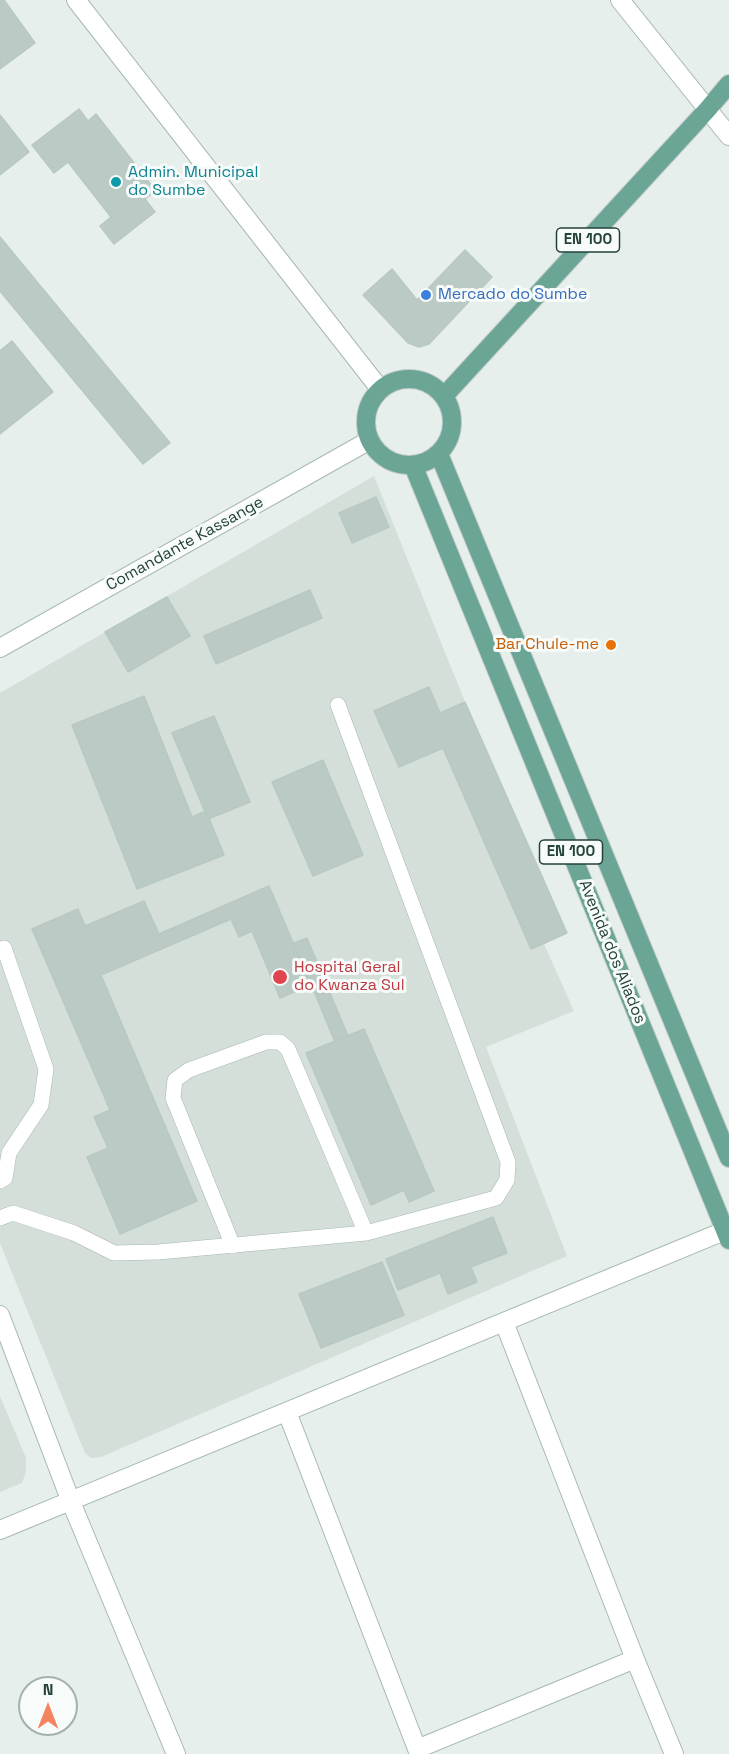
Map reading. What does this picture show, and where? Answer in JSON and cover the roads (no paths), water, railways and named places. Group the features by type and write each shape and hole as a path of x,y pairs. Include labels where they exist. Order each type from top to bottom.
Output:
{"main road":[{"name":"EN 100","path":"445,395 729,84"},
{"path":"402,378 426,380 445,395 453,415 451,436 439,454 427,461 412,465 396,463 382,455 370,440 366,424 369,405 380,388 402,378"},
{"name":"Avenida dos Aliados","path":"439,454 729,1158"},
{"name":"Avenida dos Aliados","path":"412,465 728,1234"}],"street":[{"path":"76,0 380,388"},
{"path":"620,0 729,136"},
{"name":"Comandante Kassange","path":"0,648 370,440"},
{"path":"0,1530 504,1322 728,1234"},
{"path":"0,1315 71,1502 176,1754"},
{"path":"504,1322 674,1754"},
{"path":"287,1412 418,1752 635,1659"}],"lane":[{"path":"0,1218 13,1213 74,1233 114,1252 158,1252 366,1233 496,1198 507,1180 508,1162 338,705"},
{"path":"0,1180 5,1178 9,1153 41,1106 46,1070 4,948"},
{"path":"233,1246 173,1098 175,1080 189,1070 266,1042 280,1042 288,1049 366,1233"}],"place":[{"name":"Admin. Municipal do Sumbe","path":"116,182"},
{"name":"Mercado do Sumbe","path":"426,295"},
{"name":"Bar Chule-me","path":"611,645"},
{"name":"Hospital Geral do Kwanza Sul","path":"280,977"}]}
